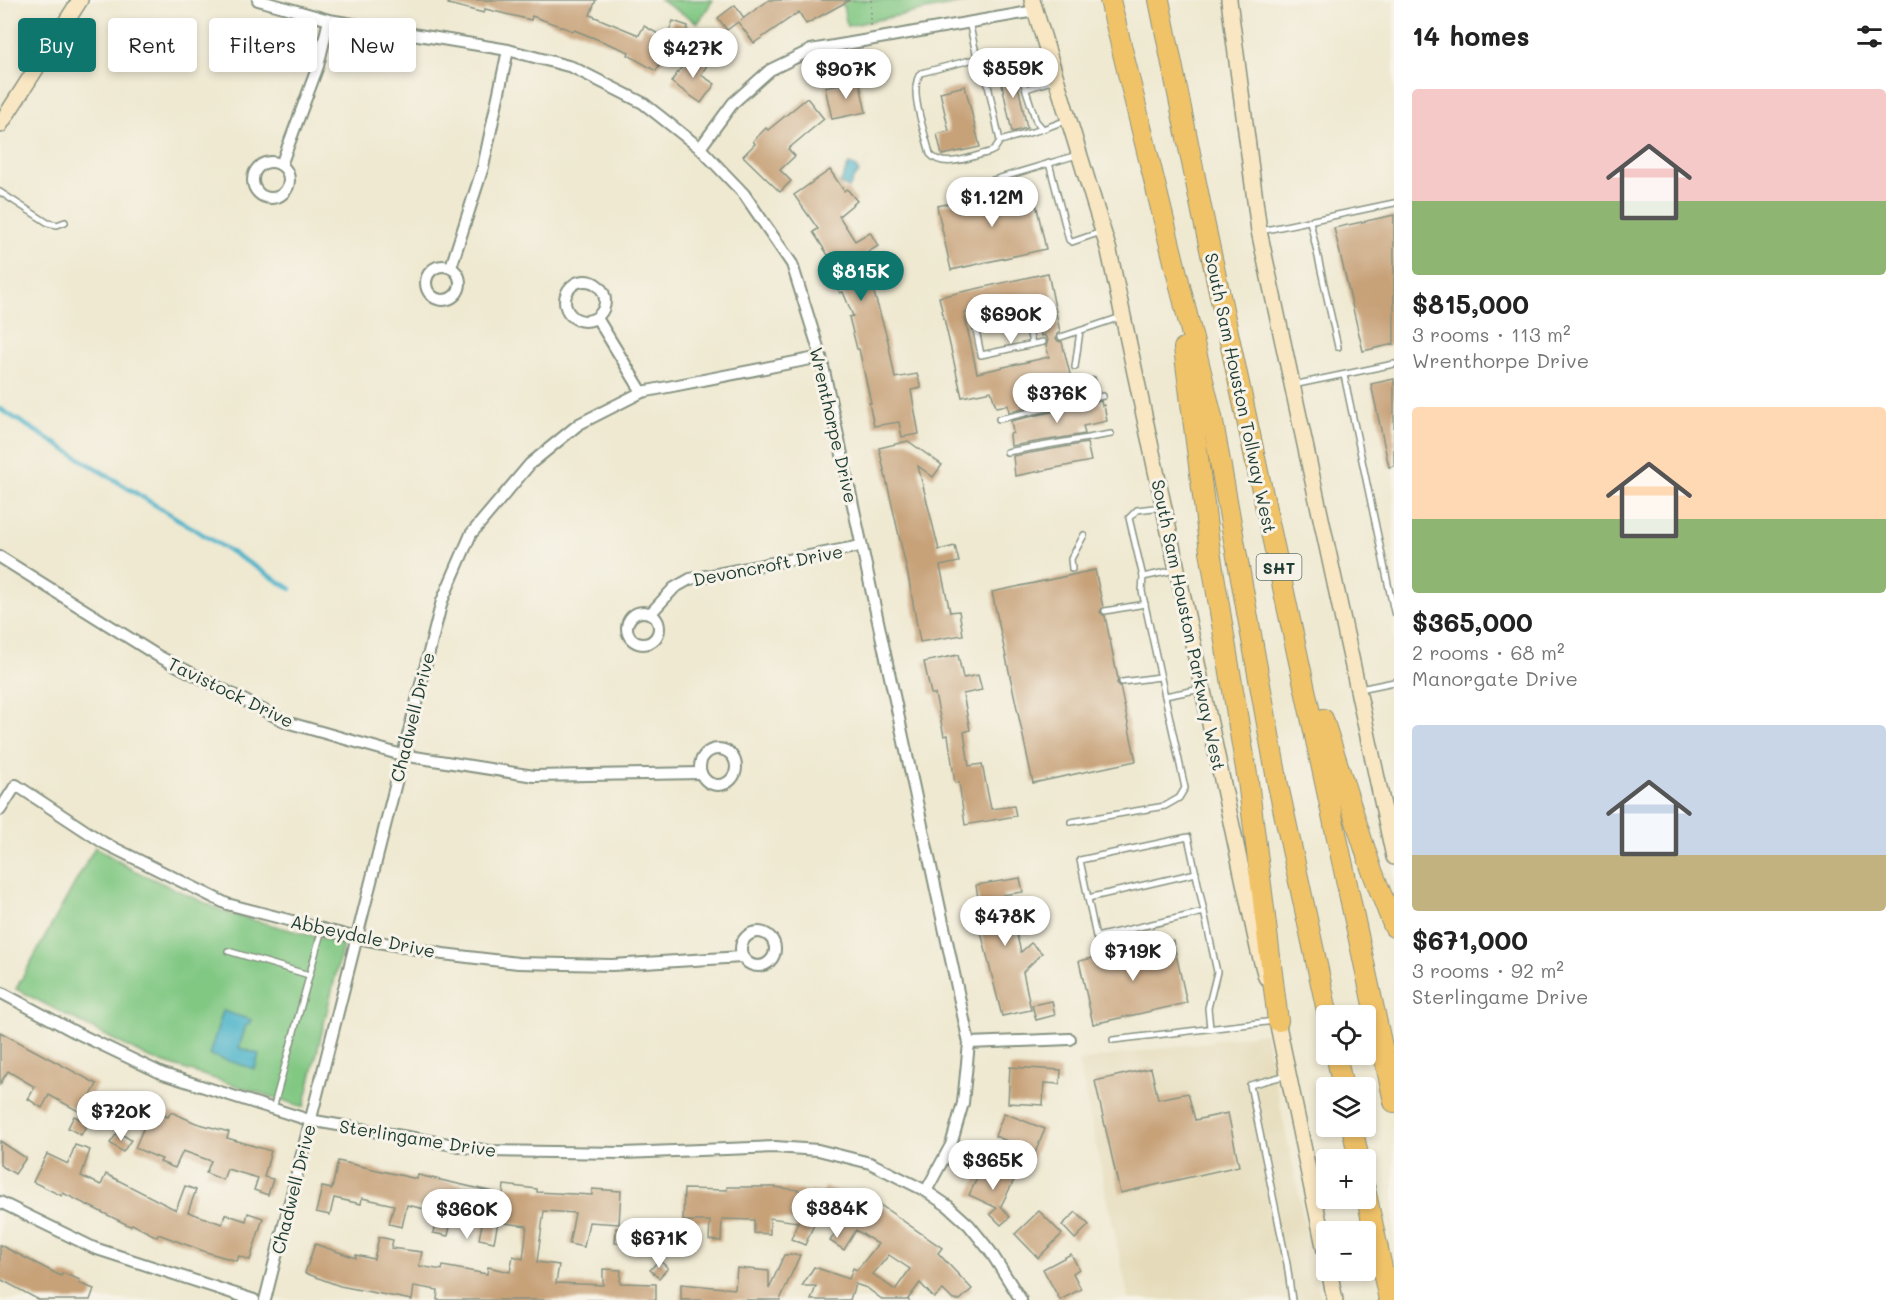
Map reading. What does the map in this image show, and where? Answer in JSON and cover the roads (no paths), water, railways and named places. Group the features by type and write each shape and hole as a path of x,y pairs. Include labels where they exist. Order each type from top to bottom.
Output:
{"highway":[{"name":"South Sam Houston Tollway West","path":"1110,0 1212,417 1278,785 1326,1005"},
{"name":"South Sam Houston Tollway West","path":"1159,0 1202,212 1394,1102"},
{"path":"1171,253 1210,551 1248,781 1278,1021"},
{"path":"1282,580 1342,779 1371,868 1394,927"},
{"path":"1369,1209 1389,1300"}],"main road":[{"path":"0,125 80,0"},
{"path":"1229,0 1259,231 1394,857"},
{"name":"South Sam Houston Parkway West","path":"1033,5 1103,231 1123,316 1258,948 1278,1021 1319,1221"},
{"path":"1331,1281 1335,1300"}],"street":[{"name":"Wrenthorpe Drive","path":"258,0 329,20"},
{"path":"700,148 733,103 770,70 811,50 969,22 1033,5"},
{"path":"281,165 318,66 329,20"},
{"name":"Wrenthorpe Drive","path":"416,35 508,50 572,67 643,103 700,148 744,194 792,264 820,357 969,1043 963,1103 951,1145 926,1191"},
{"path":"451,267 483,167 508,50"},
{"path":"597,318 642,392"},
{"name":"Chadwell Drive","path":"265,1300 442,601 471,534 530,464 579,424 642,392 820,357"},
{"name":"Devoncroft Drive","path":"651,614 659,602 674,588 690,579 861,546"},
{"name":"Tavistock Drive","path":"0,557 158,656 286,722 402,755 534,776 701,772"},
{"name":"Abbeydale Drive","path":"0,810 16,785 104,843 227,904 357,938 443,954 518,963 612,964 742,957"},
{"name":"Sterlingame Drive","path":"0,992 75,1032 162,1074 309,1120 489,1151 623,1153 775,1147 818,1150 870,1163 926,1191 969,1224 990,1251 1021,1300"},
{"path":"969,1043 1070,1039"},
{"path":"0,1202 94,1248 254,1300"}],"lane":[{"path":"969,22 976,53 982,57 1000,141"},
{"path":"1043,129 1036,121 1021,72 1014,63 982,57 921,73 916,79 915,92 930,154 934,159 945,162 990,152 1000,141 1043,129 1068,120"},
{"path":"1026,89 1056,80"},
{"path":"953,192 1079,155"},
{"path":"1049,163 1069,240 1072,242 1103,231"},
{"path":"0,192 48,223 57,225 65,222"},
{"path":"1259,231 1394,202"},
{"path":"1310,220 1338,347"},
{"path":"1032,344 1026,314 975,325 981,355 1043,342"},
{"path":"1061,337 1123,316"},
{"path":"1075,367 1080,331"},
{"path":"1292,385 1394,364"},
{"path":"1344,375 1394,612"},
{"path":"999,419 1103,396"},
{"path":"1006,452 1111,434"},
{"path":"1071,822 1165,806 1179,798 1185,788 1142,591 1143,577 1129,518 1137,510 1164,507"},
{"path":"1071,569 1071,559 1084,535"},
{"path":"1143,577 1177,570"},
{"path":"1106,611 1145,604"},
{"path":"1122,682 1160,677"},
{"path":"1358,689 1394,682"},
{"path":"1164,696 1202,689"},
{"path":"1204,912 1096,938 1080,860 1188,837 1196,873 1204,912 1216,972 1208,1008 1210,1028"},
{"path":"1088,898 1196,873"},
{"path":"273,1109 322,929"},
{"path":"228,951 309,975"},
{"path":"1113,1040 1278,1021"},
{"path":"1289,1074 1250,1085 1287,1264 1292,1300"}],"water":[{"path":"849,164 855,166 859,173 854,177 849,188 840,184"},
{"path":"223,1011 251,1020 249,1025 246,1025 239,1048 259,1054 255,1069 209,1055"}],"waterway":[{"path":"0,409 291,589"}]}
